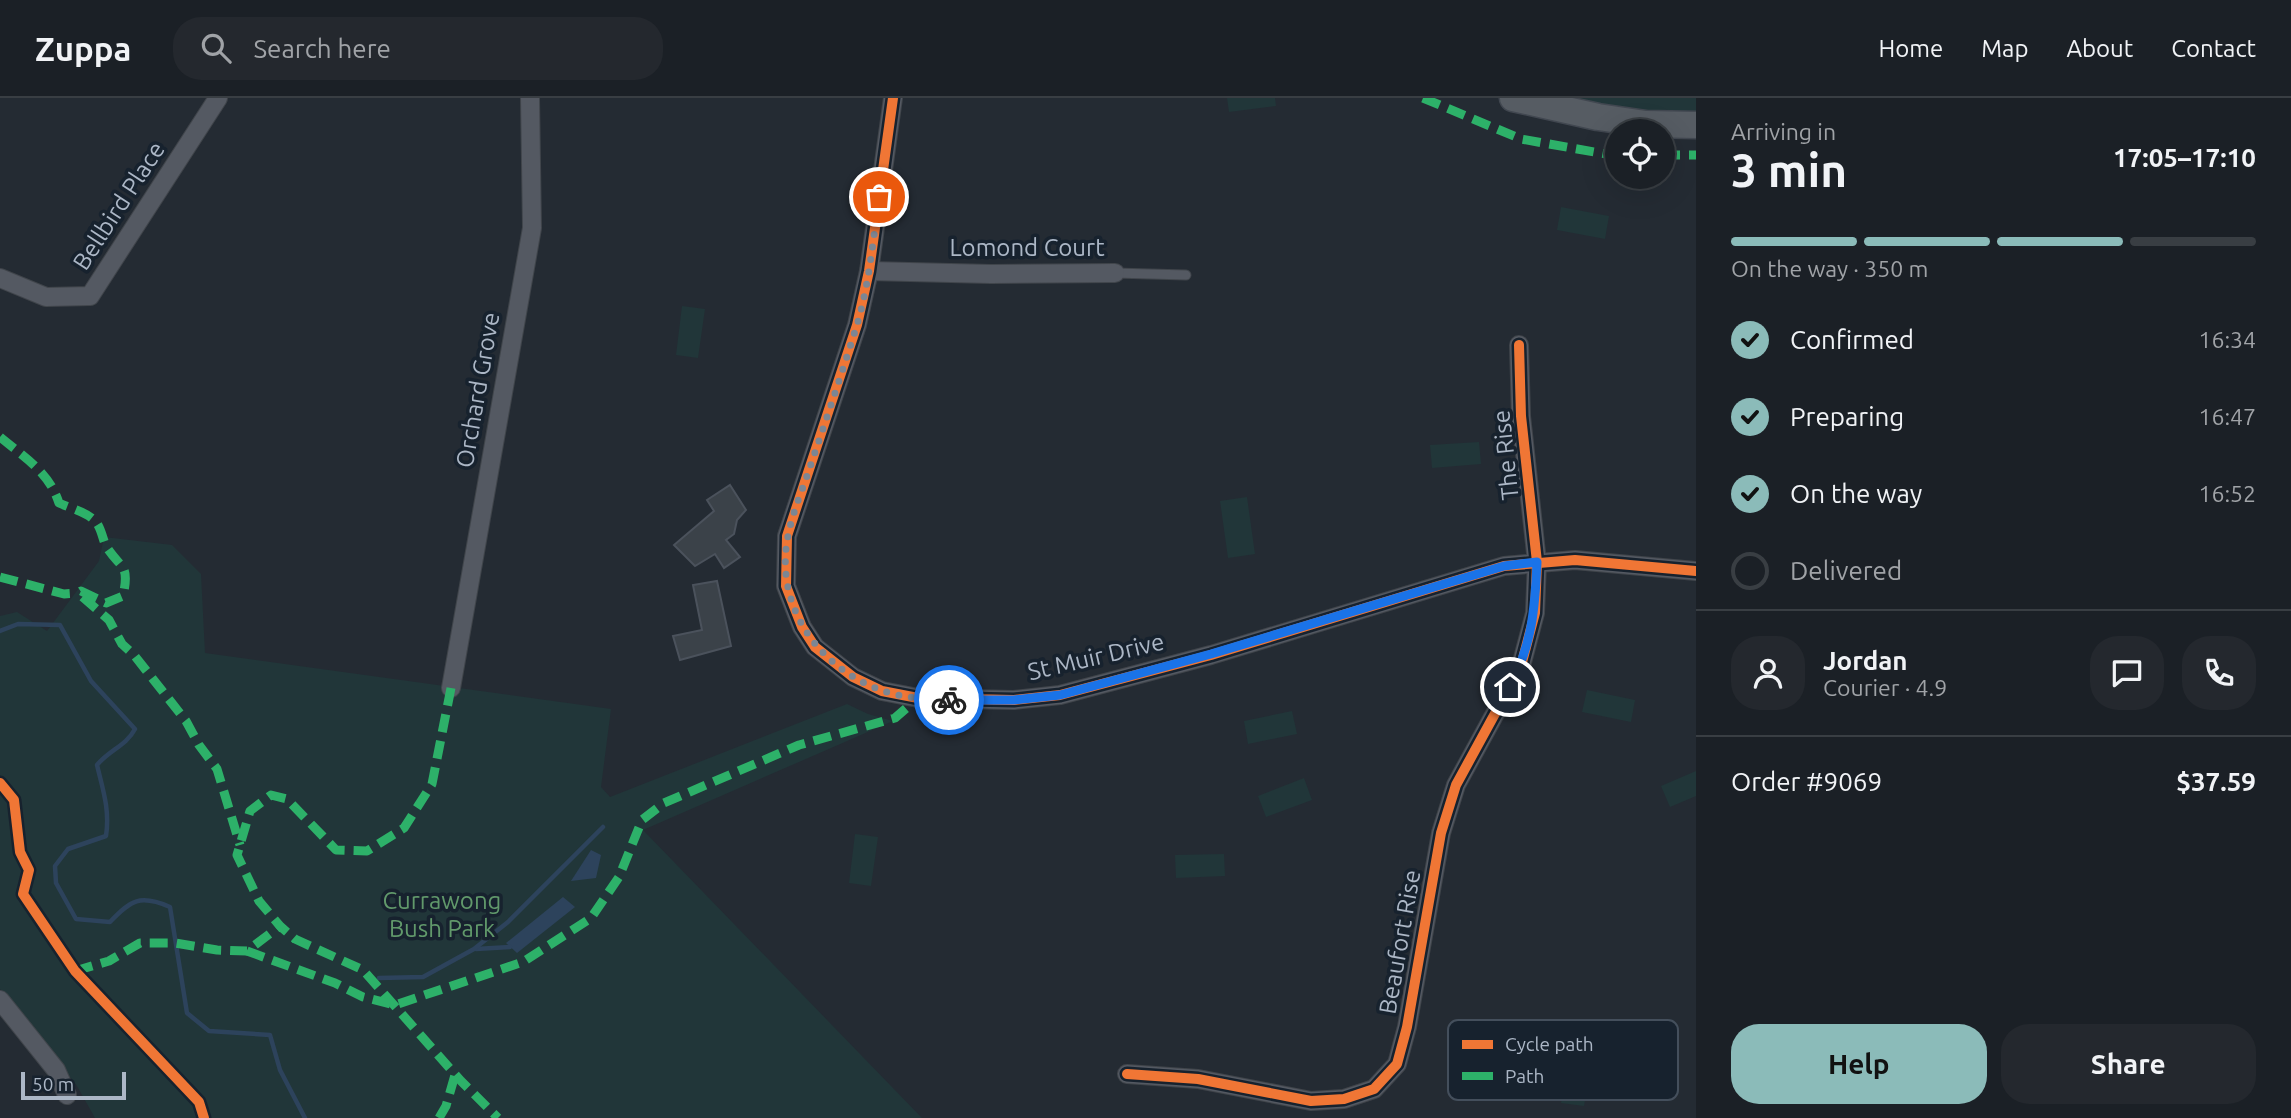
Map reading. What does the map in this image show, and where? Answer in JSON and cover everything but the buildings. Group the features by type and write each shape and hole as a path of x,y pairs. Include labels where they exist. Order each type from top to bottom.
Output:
{"main road":[{"path":"1513,98 1598,117 1646,124 1696,125"}],"street":[{"name":"Bellbird Place","path":"0,278 46,297 90,296 218,98"},
{"name":"Orchard Grove","path":"451,688 531,228 530,98"},
{"name":"St Muir Drive","path":"893,98 869,271 857,325 787,536 786,586 802,627 815,647 853,677 882,691 918,698 1014,700 1060,695 1211,654 1504,566 1574,560 1696,571"},
{"name":"Lomond Court","path":"869,271 1115,273"},
{"name":"The Rise","path":"1519,345 1521,416 1537,562"},
{"name":"Beaufort Rise","path":"1127,1074 1198,1079 1311,1101 1344,1099 1374,1089 1397,1064 1407,1027 1441,832 1456,785 1521,666 1535,613 1537,562"},
{"path":"0,1000 56,1070 67,1095"}],"lane":[{"name":"Lomond Court","path":"1115,273 1186,275"}],"green space":[{"path":"1227,98 1275,98 1276,106 1229,112"},
{"path":"1561,98 1696,98 1696,112 1653,114"},
{"path":"1561,207 1609,216 1605,239 1557,230"},
{"path":"682,306 705,309 698,358 676,355"},
{"path":"1479,442 1481,464 1432,468 1430,445"},
{"path":"1247,497 1255,554 1228,558 1220,501"},
{"name":"Currawong Bush Park","path":"104,537 172,545 201,574 205,653 611,709 601,787 610,797 847,704 868,714 893,721 643,830 922,1118 95,1118 77,1086 0,989 0,616 17,612 47,631 99,561"},
{"path":"1587,690 1635,700 1631,722 1582,712"},
{"path":"1292,711 1297,734 1248,744 1244,721"},
{"path":"1696,771 1696,796 1670,807 1661,786"},
{"path":"1304,778 1312,800 1266,817 1258,796"},
{"path":"855,834 878,837 871,886 849,883"},
{"path":"1224,854 1225,876 1176,878 1175,855"},
{"path":"1561,1100 1585,1100 1584,1106 1561,1103"}],"water":[{"path":"591,850 601,855 596,878 571,881"},
{"path":"563,897 575,907 517,953 506,943"}],"waterway":[{"path":"0,631 18,624 60,625 91,681 135,729 127,740 97,765 104,792 106,836 68,849 55,866 56,883 76,919 110,922 130,904 143,900 170,907 187,1013 209,1031 270,1035 280,1070 305,1118"},
{"path":"379,978 423,977 474,949 508,922 603,827"},
{"path":"476,949 510,947"}],"marked path":[{"path":"1423,98 1521,139 1605,154"},
{"path":"1675,155 1696,155"},
{"path":"0,437 43,474 59,503 86,514 98,525 106,546 125,572 123,596 106,603 81,591 78,593 109,620 122,644 134,655 186,721 199,745 217,769 240,845"},
{"path":"0,577 64,594 78,593"},
{"path":"451,688 432,784 404,828 367,851 336,850 287,799 271,795 250,811 237,855 259,901 280,926 295,939 363,970 461,1081 498,1118"},
{"path":"247,951 335,983 363,997 395,1005 523,962 591,918 619,877 642,820 664,803 799,745 895,718 918,698"},
{"path":"75,971 109,961 140,943 175,943 217,950 247,951 280,926"},
{"path":"439,1118 446,1106 455,1075"}],"cycle path":[{"path":"893,98 869,271 857,325 787,536 786,586 802,627 815,647 853,677 882,691 918,698 1014,700 1060,695 1211,655 1504,566 1575,560 1696,571"},
{"path":"1127,1074 1198,1079 1311,1101 1344,1099 1374,1089 1397,1064 1407,1027 1441,833 1456,785 1521,666 1535,613 1537,562 1521,416 1519,345"},
{"path":"0,783 14,800 20,852 29,870 23,894 75,971 199,1102 204,1118"}],"way so far":[{"path":"879,197 869,271 857,325 787,536 786,586 802,627 815,647 834,664 882,691 918,698 949,700"}],"route":[{"path":"949,700 1014,700 1060,695 1211,654 1504,566 1537,562 1535,613 1521,666 1510,687"}]}
